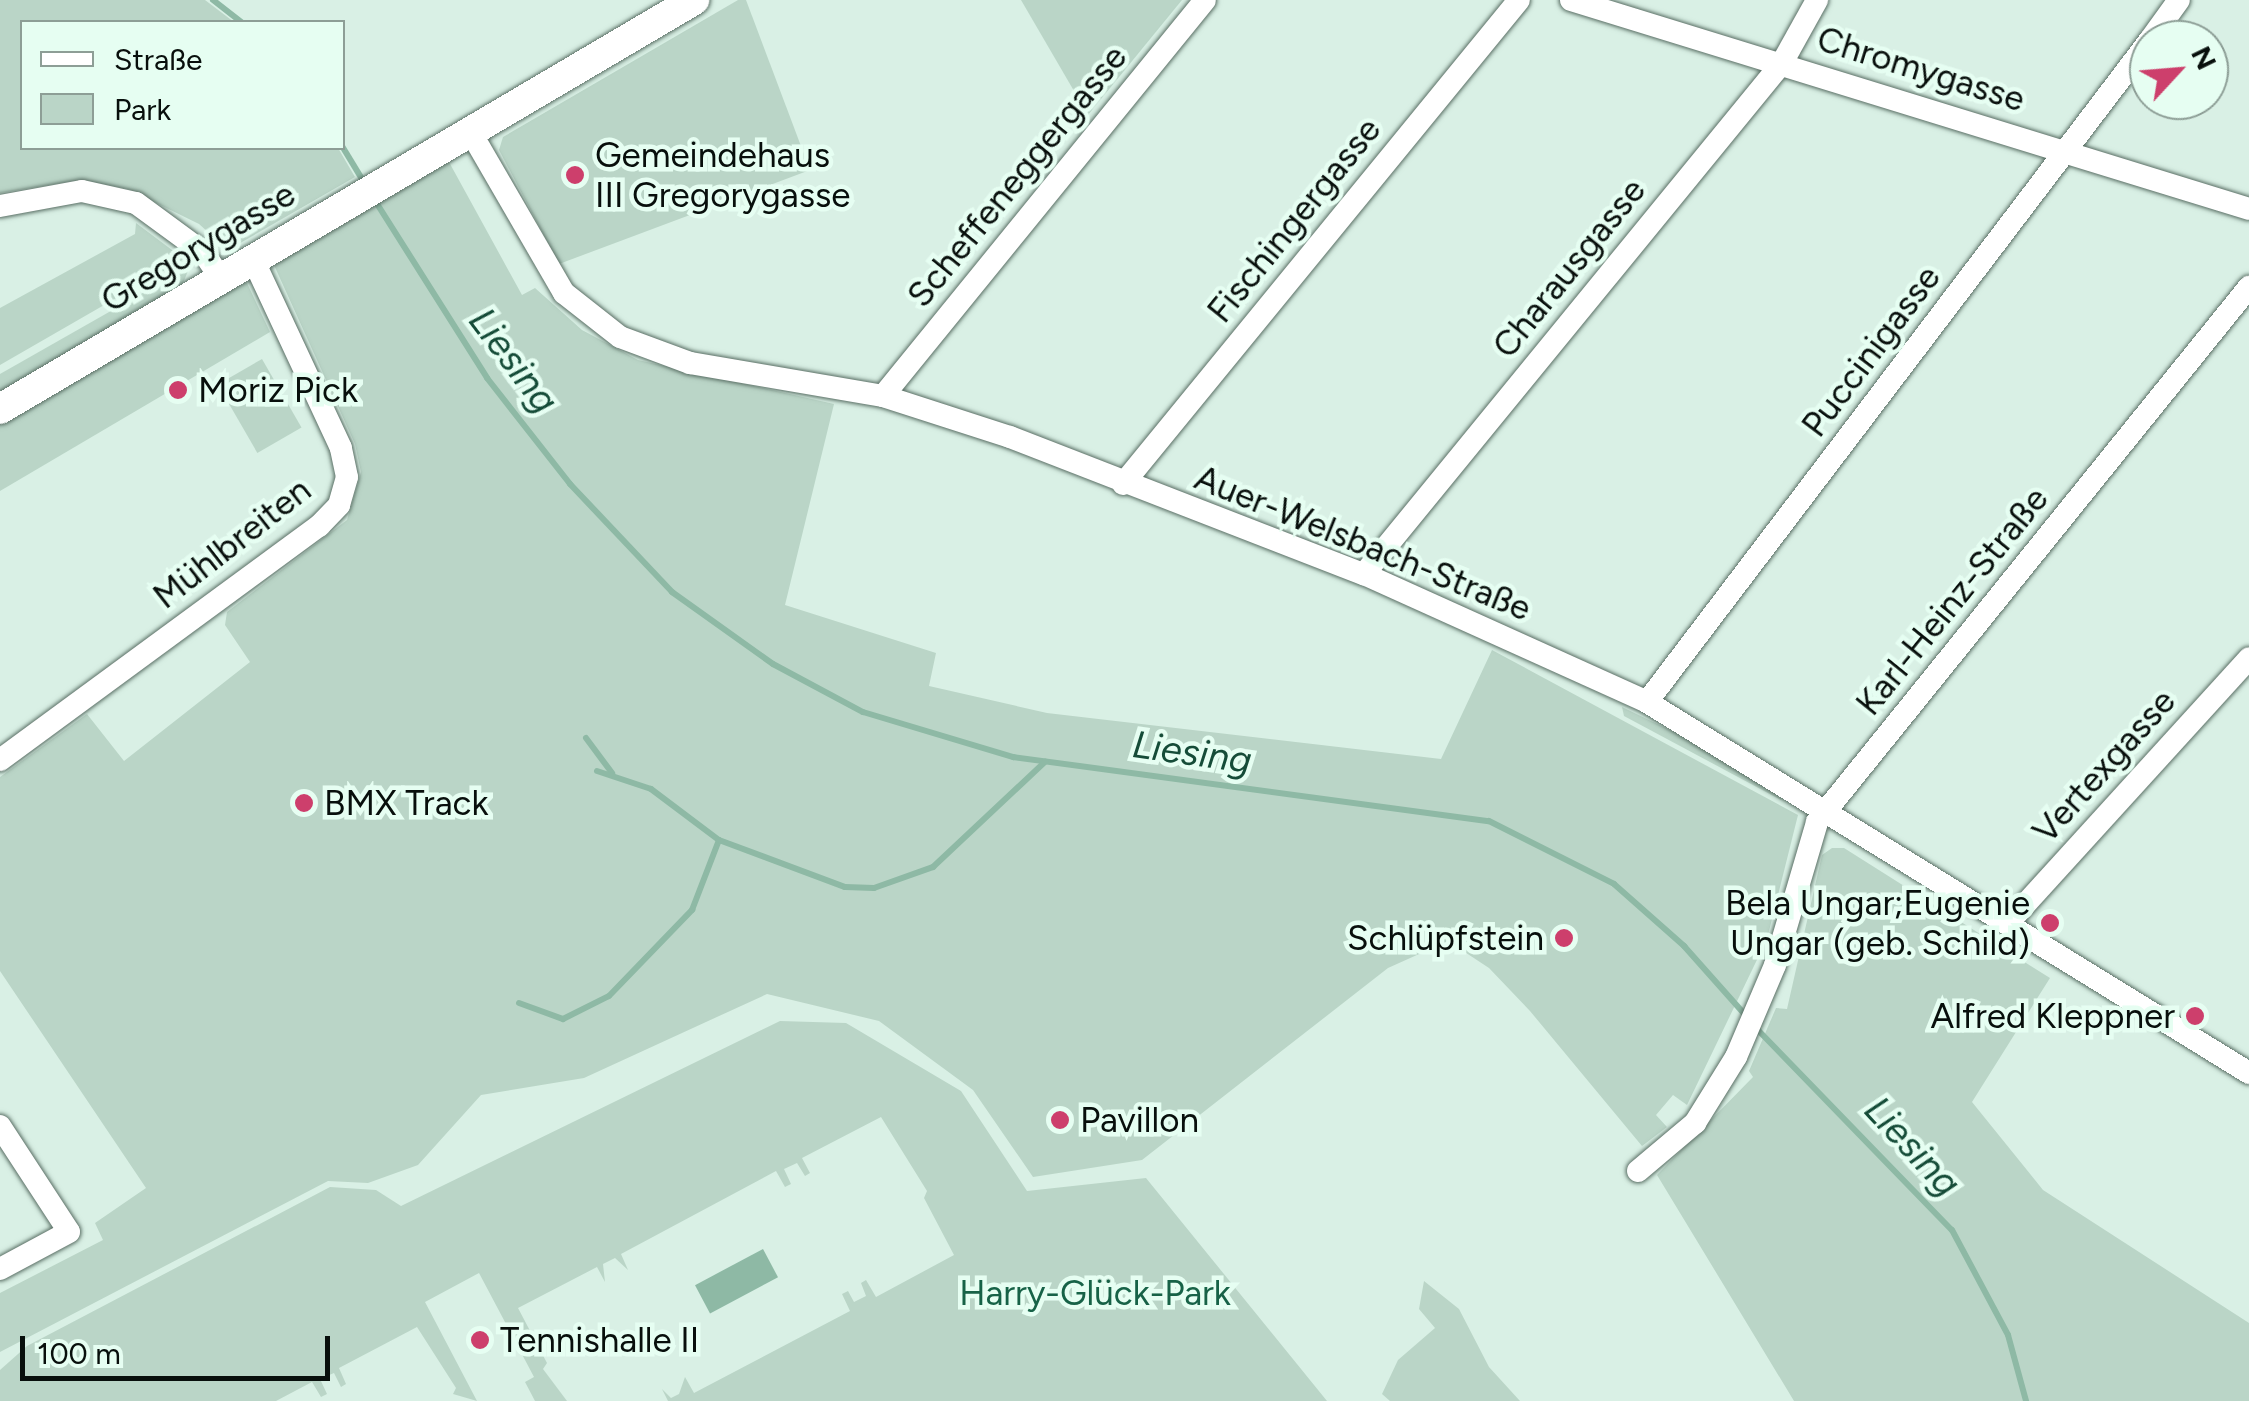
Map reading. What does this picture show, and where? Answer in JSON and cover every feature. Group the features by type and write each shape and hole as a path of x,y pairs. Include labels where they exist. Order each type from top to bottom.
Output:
{"street":[{"name":"Gregorygasse","path":"0,409 694,0"},
{"name":"Scheffeneggergasse","path":"883,396 1205,0"},
{"name":"Fischingergasse","path":"1123,484 1519,0"},
{"name":"Chromygasse","path":"1571,0 2249,209"},
{"name":"Charausgasse","path":"1364,574 1782,63 1816,0"},
{"name":"Puccinigasse","path":"2164,20 2180,0"},
{"name":"Puccinigasse","path":"1646,702 2129,67"},
{"name":"Auer-Welsbach-Straße","path":"470,132 564,293 620,337 690,363 883,396 1010,437 1123,484 1364,574 1646,702 1829,809 2249,1073"},
{"path":"0,206 82,191 136,203 204,252 220,277"},
{"name":"Mühlbreiten","path":"0,760 338,505 346,477 341,448 252,258"},
{"name":"Karl-Heinz-Straße","path":"1638,1170 1695,1122 1736,1056 1766,989 1818,822 2249,287"},
{"name":"Vertexgasse","path":"2010,922 2249,658"},
{"path":"0,1126 69,1232 0,1269"}],"green space":[{"path":"0,0 205,0 231,20 20,20 20,150 339,150 355,177 228,250 199,224 128,189 80,180 0,193"},
{"path":"738,0 746,0 810,170 559,264 499,150 503,137"},
{"path":"1021,0 1182,0 1088,115"},
{"path":"449,162 522,295 535,288 582,330 638,360 834,404 785,605 936,653 929,686 1047,713 1441,759 1492,650 1798,815 1767,939 1687,1105 1673,1095 1656,1115 1667,1127 1642,1146 1530,1011 1489,968 1448,941 1388,968 1142,1160 1033,1177 973,1090 879,1021 767,994 584,1078 481,1095 418,1165 368,1183 328,1181 0,1352 0,1293 103,1240 95,1223 146,1188 0,971 0,777 87,714 124,761 250,662 225,625 227,612 347,520 361,472 355,444 274,265"},
{"path":"136,223 184,259 0,365 0,308 135,234"},
{"path":"190,266 181,288 0,395 0,374"},
{"path":"235,280 247,283 270,332 0,491 0,419"},
{"path":"262,359 302,427 257,453 218,384"},
{"path":"1622,707 1707,748 1784,793 1781,800 1624,716"},
{"path":"1832,848 1844,848 2050,978 1972,1102 2043,1190 2249,1323 2249,1401 1794,1401 1657,1175 1753,1077 1749,1071 1776,1008 1787,1009 1822,855"},
{"name":"Harry-Glück-Park","path":"780,1021 846,1023 961,1091 1027,1191 1146,1178 1327,1401 668,1401 662,1389 671,1398 679,1394 685,1377 694,1393 850,1311 842,1294 848,1291 854,1302 866,1296 861,1283 866,1280 876,1297 954,1255 924,1198 927,1191 881,1117 802,1158 810,1173 805,1176 797,1163 784,1169 791,1184 785,1187 776,1171 621,1254 628,1270 615,1258 603,1264 605,1282 597,1267 518,1308 547,1363 543,1369 567,1401 535,1401 525,1382 534,1377 479,1273 425,1302 477,1401 453,1394 456,1388 417,1327 339,1368 346,1384 341,1387 334,1373 320,1379 327,1394 321,1397 312,1382 276,1401 0,1401 0,1370 27,1346 330,1187 376,1190 401,1206"},
{"path":"1424,1281 1459,1309 1489,1367 1520,1401 1390,1401 1382,1394 1398,1360 1435,1328 1419,1309"}],"shaded area":[{"path":"763,1249 778,1277 710,1313 695,1285"}],"waterway":[{"name":"Liesing","path":"213,0 238,20"},
{"name":"Liesing","path":"344,150 365,184"},
{"name":"Liesing","path":"374,199 487,378 570,484 672,592 773,664 863,712 1013,757 1489,821 1614,884 1684,946 1747,1017"},
{"path":"586,738 612,773"},
{"path":"519,1003 563,1019 609,996 692,910 719,840 845,887 874,888 933,867 1045,762"},
{"path":"597,771 651,789 719,840"},
{"name":"Liesing","path":"1755,1027 1952,1230 2008,1335 2026,1401"}],"place":[{"name":"Gemeindehaus III Gregorygasse","path":"575,175"},
{"name":"Moriz Pick","path":"178,390"},
{"name":"BMX Track","path":"304,803"},
{"name":"Bela Ungar;Eugenie Ungar (geb. Schild)","path":"2050,923"},
{"name":"Schlüpfstein","path":"1564,938"},
{"name":"Alfred Kleppner","path":"2195,1016"},
{"name":"Pavillon","path":"1060,1120"},
{"name":"Tennishalle II","path":"480,1340"}]}
